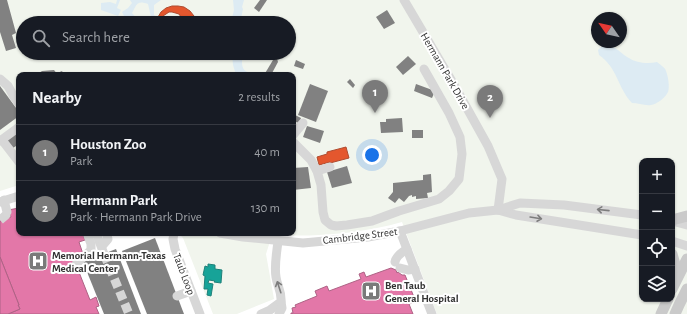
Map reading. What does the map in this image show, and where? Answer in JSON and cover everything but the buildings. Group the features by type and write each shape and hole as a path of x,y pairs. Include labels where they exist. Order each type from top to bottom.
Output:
{"main road":[{"path":"675,219 687,216"},
{"path":"675,284 687,259"},
{"path":"675,264 675,277"},
{"path":"675,314 687,289"},
{"path":"661,314 667,302"}],"street":[{"name":"Hermann Park Drive","path":"404,0 488,146 502,179 498,210"},
{"path":"296,145 311,160 317,171 321,185 325,220 331,225 336,226 372,221 439,198 450,191 459,179 462,154 460,137 449,113 424,69"},
{"path":"0,78 8,86 16,100"},
{"path":"296,131 303,123"},
{"path":"16,130 1,140 16,158"},
{"path":"317,171 330,167"},
{"path":"7,212 2,201 16,197"},
{"name":"Cambridge Street","path":"237,236 260,236 278,241 303,243 368,237 400,232 470,213 498,210 520,203 564,205 639,215"},
{"name":"Cambridge Street","path":"498,210 516,215 639,235"},
{"path":"675,221 687,225"},
{"path":"400,232 432,314"},
{"path":"76,264 91,250 91,244 88,236"},
{"path":"97,236 103,250 108,239 107,236"},
{"name":"Taub Loop","path":"173,236 175,249 200,314"},
{"path":"278,241 276,276 281,294 282,308 279,314"},
{"path":"675,243 687,246"},
{"path":"407,249 395,259 397,265 408,270 415,269"},
{"path":"177,296 191,291"},
{"path":"261,314 270,310 281,302"}],"shaded area":[{"path":"0,0 687,0 687,314 437,314 402,222 354,232 296,236 296,72 16,72 16,186 0,191"},
{"path":"117,0 120,0 117,8 121,10 118,16 101,10 101,3 110,2 116,4"},
{"path":"130,0 161,0 154,5 154,15 156,16 151,16 148,4 142,2 136,5 132,13 134,16 124,16 122,12 132,3"},
{"path":"233,0 244,0 242,16 232,16 234,10"},
{"path":"600,48 615,48 625,56 635,61 646,63 657,62 665,68 669,84 668,92 658,102 651,105 632,103 623,91 610,66 599,55 598,50"},
{"path":"233,60 242,60 244,70 249,72 235,72"},
{"path":"181,236 272,236 266,254 274,299 237,314 213,314"}],"tunnel":[{"path":"0,220 6,215 7,212"},
{"path":"104,254 129,314"}],"place":[{"name":"Houston Zoo","path":"375,113"},
{"name":"Hermann Park","path":"490,118"},
{"name":"Memorial Hermann-Texas Medical Center","path":"38,261"},
{"name":"Ben Taub General Hospital","path":"371,291"}]}
